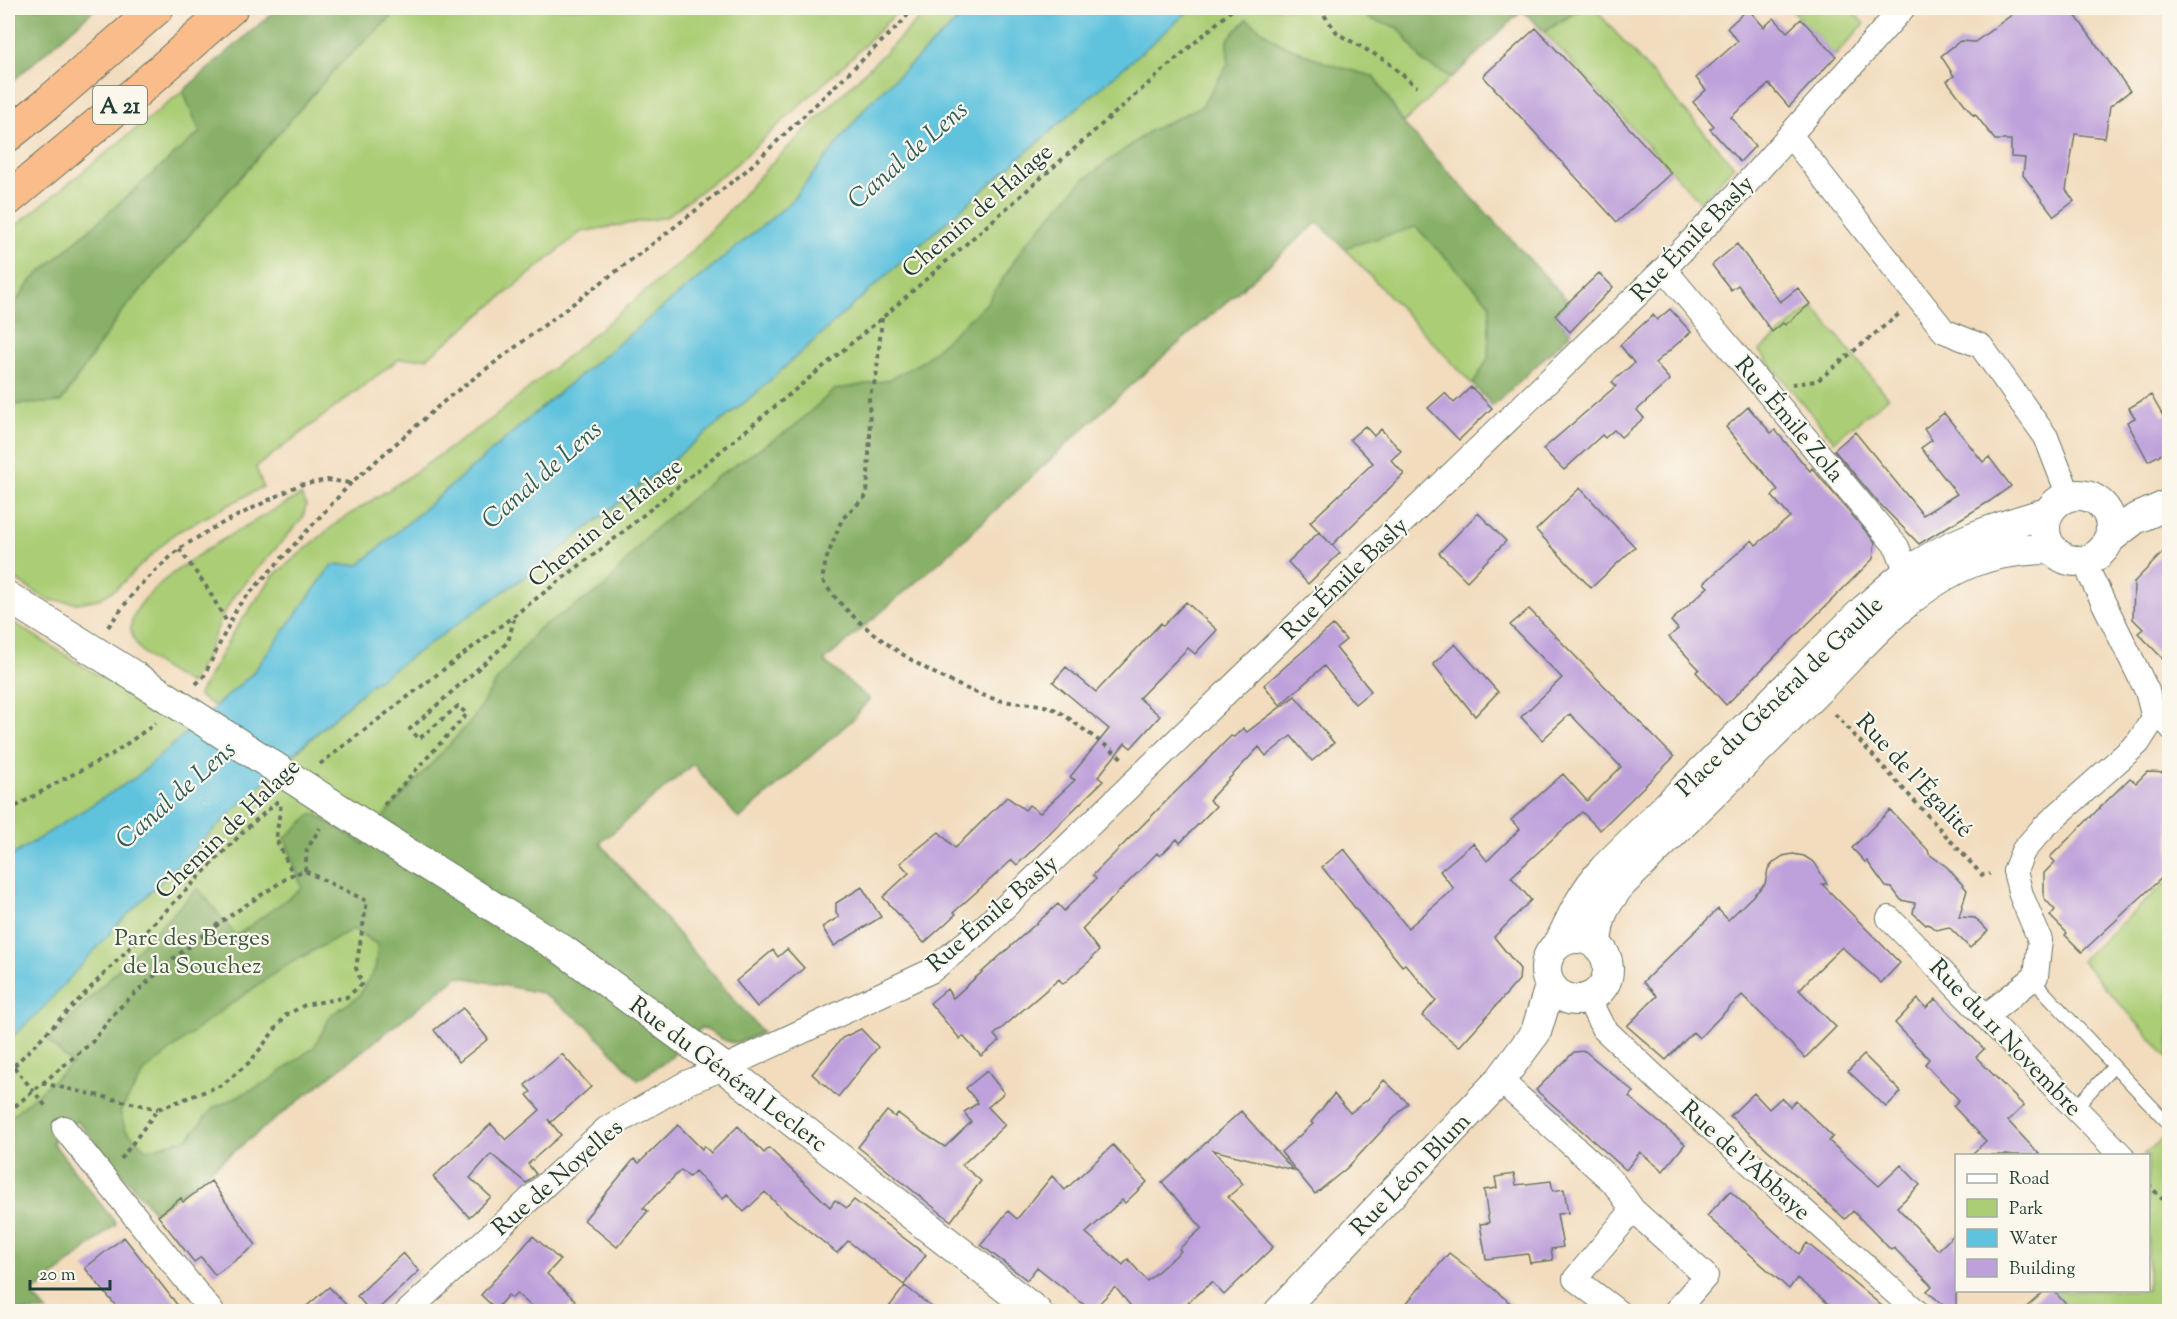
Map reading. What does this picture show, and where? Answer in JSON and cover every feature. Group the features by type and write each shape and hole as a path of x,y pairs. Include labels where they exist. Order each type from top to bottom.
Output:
{"highway":[{"name":"A 21","path":"8,135 157,8"},
{"name":"A 21","path":"8,200 126,101 231,8"}],"street":[{"name":"Rue Émile Basly","path":"724,1068 931,971 979,932 1664,269 1737,194 1903,8"},
{"path":"1790,135 1944,331 1981,346 2046,437 2059,504"},
{"name":"Rue Émile Zola","path":"1664,269 1897,547 1907,573"},
{"path":"2104,508 2120,507 2169,486"},
{"path":"2082,495 2094,500 2104,508 2111,529 2103,549 2095,556 2085,560 2073,560 2062,557 2053,549 2046,538 2045,525 2059,504 2082,495"},
{"name":"Place du Général de Gaulle","path":"1560,942 1588,886 1864,610 1907,573 1962,542 2059,504"},
{"path":"2108,540 2135,519 2169,504"},
{"name":"Place du Général de Gaulle","path":"1596,943 1598,923 1604,906 1620,885 1815,693 1889,616 1924,590 1972,563 2012,551 2053,549"},
{"path":"1986,1016 2036,976 2040,940 2021,895 2015,871 2023,851 2044,827 2138,743 2162,726 2085,560"},
{"name":"Rue du Général Leclerc","path":"8,597 563,950 724,1068 1037,1311"},
{"name":"Rue du 11 Novembre","path":"1889,918 2121,1154"},
{"path":"1578,937 1596,943 1606,956 1608,972 1602,988 1583,999 1568,999 1558,994 1550,986 1546,974 1546,962 1551,951 1560,942 1569,938 1578,937"},
{"name":"Rue Léon Blum","path":"1536,1032 1550,986"},
{"name":"Rue Léon Blum","path":"1279,1311 1500,1080 1536,1032 1583,999"},
{"name":"Rue de l'Abbaye","path":"1583,999 1603,1028 1672,1093 1917,1311"},
{"name":"Rue de Noyelles","path":"407,1311 606,1129 688,1082 724,1068"},
{"path":"1500,1080 1613,1182 1633,1210 1706,1276 1675,1311"},
{"path":"64,1128 212,1311"},
{"path":"1618,1311 1575,1279 1633,1210"}],"lane":[{"path":"2031,979 2165,1120"},
{"path":"2075,1108 2114,1066"}],"path":[{"path":"188,692 204,676 238,606 351,483 449,397 747,170 902,22 913,8"},
{"name":"Chemin de Halage","path":"314,769 329,755 618,536 882,318 1234,8"},
{"path":"1319,8 1338,34 1384,60 1417,87"},
{"path":"1773,398 1787,385 1817,381 1918,298"},
{"path":"882,318 876,379 869,396 867,495 842,519 826,560 822,580 852,616 904,655 946,679 977,693 1001,701 1031,703 1057,710 1122,758 1140,778"},
{"path":"91,649 138,587 179,549 213,528 299,485 327,480 351,483"},
{"path":"179,549 206,586 228,624"},
{"path":"305,872 307,849 318,830 353,818 467,714 458,706 419,739 410,729 507,642 514,617"},
{"name":"Rue de l’Égalité","path":"1815,693 1982,875 2015,871"},
{"path":"8,811 111,755 157,722"},
{"name":"Chemin de Halage","path":"8,1072 247,828 282,797 276,839 293,874"},
{"path":"8,1112 32,1090 92,1042 117,1010 174,958 222,921 293,874 305,872 367,901 356,968 362,984 347,997 305,1005 286,1015 251,1061 222,1085 158,1109 42,1083"},
{"path":"14,1067 32,1090"},
{"path":"106,1180 158,1109"},
{"path":"2150,1186 2169,1207"}],"green space":[{"path":"8,8 22,10 25,8 96,8 8,85"},
{"path":"278,8 401,8 337,67 120,314 61,402 8,405 8,313 32,280 200,132 183,91"},
{"path":"401,8 901,8 859,51 734,166 666,217 581,232 427,358 399,359 256,467 263,487 175,533 116,589 99,599 78,603 48,600 8,575 8,405 61,402 120,314 337,67"},
{"path":"928,8 971,8 870,102 790,203 562,390 359,565 332,565 253,673 215,706 198,696 233,633 273,576 339,521 493,418 689,255 766,169"},
{"name":"Parc des Berges de la Souchez","path":"1192,8 1525,8 1403,123 1318,222 1125,390 945,557 824,661 869,699 853,719 739,819 693,764 600,843 762,1032 744,1041 731,1042 702,1027 668,1060 638,1080 587,1025 542,993 458,976 155,1213 77,1120 52,1142 116,1224 32,1294 47,1311 8,1311 8,619 264,782 368,687 541,565 755,394 912,252"},
{"path":"1363,8 1582,8 1544,32 1522,10 1452,78 1422,61 1399,28 1369,19"},
{"path":"1582,8 1594,8 1734,166 1700,202 1544,32"},
{"path":"1790,8 1850,8 1864,24 1835,56"},
{"name":"Parc des Berges de la Souchez","path":"1247,19 1279,43 1329,64 1375,77 1403,123 1569,302 1555,315 1571,333 1493,406 1473,385 1488,358 1490,304 1416,227 1344,248 1318,222 1125,390 945,557 824,661 869,699 853,719 739,819 693,764 600,843 762,1032 744,1041 731,1042 702,1027 668,1060 638,1080 587,1025 542,993 458,976 155,1213 77,1120 52,1142 116,1224 32,1294 47,1311 8,1311 8,1119 72,1064 48,1041 198,888 236,936 302,888 285,838 313,813 364,844 387,812 472,720 495,683 539,628 604,588 649,534 719,475 792,428 834,390 888,380 923,361 987,303 1026,243 1084,179 1150,131 1202,106 1228,64 1228,39","holes":["353,929 378,945 375,969 358,997 331,1015 314,1047 267,1082 213,1108 188,1138 147,1150 125,1129 120,1111 145,1071 210,1019 285,966"]},
{"path":"183,91 201,132 32,280 8,313 8,232"},
{"path":"1416,226 1490,304 1488,358 1473,385 1344,248"},
{"path":"1813,306 1888,398 1834,441 1759,351"},
{"path":"301,495 306,505 303,518 235,594 221,619 205,659 190,684 154,662 139,648 131,629 136,611 151,592 201,553"},
{"path":"2169,880 2169,1059 2081,960"},
{"path":"2169,1133 2169,1311 2071,1311 2053,1292 2150,1292 2150,1154 2144,1154"}],"water":[{"name":"Canal de Lens","path":"971,8 1192,8 912,252 755,394 541,565 368,687 295,752 206,837 118,924 40,1011 8,1041 8,858 135,778 253,673 332,565 359,565 562,390 790,203 870,102"}],"building":[{"path":"2021,8 2070,8 2130,91 2110,106 2105,138 2075,134 2066,190 2074,201 2054,216 2023,175 2025,158 2011,157 2011,140 1995,140 1975,114 1973,115 1947,81 1954,76 1941,56 1960,41 1975,42"},
{"path":"1748,9 1764,27 1774,18 1787,32 1801,19 1836,56 1789,107 1769,84 1731,117 1755,146 1740,162 1710,129 1714,126 1693,102 1706,90 1696,78 1738,41 1727,28"},
{"path":"1536,28 1671,173 1617,222 1483,76"},
{"path":"1737,244 1780,302 1798,288 1810,304 1785,325 1783,323 1772,332 1738,285 1731,290 1712,265"},
{"path":"1599,273 1613,287 1570,332 1555,315"},
{"path":"1670,309 1691,332 1655,363 1670,380 1637,410 1644,418 1621,437 1614,430 1605,438 1602,435 1564,470 1543,449 1616,386 1612,382 1634,363 1620,345 1653,315 1657,320"},
{"path":"1471,387 1492,408 1459,440 1428,408 1445,393 1454,403"},
{"path":"2151,395 2163,416 2169,413 2169,450 2148,461 2127,422 2135,418 2129,408"},
{"path":"1748,407 1771,433 1775,430 1810,471 1812,468 1875,542 1873,559 1726,705 1696,672 1699,669 1669,637 1678,629 1671,621 1708,587 1704,583 1752,540 1756,545 1790,517 1772,496 1778,490 1726,427"},
{"path":"1944,413 1983,462 1989,457 2011,486 1919,544 1877,501 1834,450 1855,432 1923,515 1957,494 1921,448 1932,440 1924,429"},
{"path":"1365,426 1374,436 1381,429 1401,451 1391,460 1404,474 1332,545 1310,522 1373,463 1350,439"},
{"path":"1580,488 1635,547 1591,588 1536,530"},
{"path":"1478,513 1506,541 1467,581 1439,553"},
{"path":"1319,532 1340,553 1308,584 1288,562"},
{"path":"2169,546 2169,665 2138,633 2143,629 2133,619 2134,582"},
{"path":"1186,602 1217,630 1195,654 1188,648 1139,698 1160,716 1131,748 1125,743 1098,777 1103,781 1017,865 1012,860 954,912 956,914 924,943 883,897 909,873 900,863 939,832 955,848 1007,797 1025,810 1029,805 1040,813 1075,780 1070,777 1109,729 1053,682 1066,667 1096,692 1161,623 1163,626"},
{"path":"1529,609 1674,757 1600,830 1582,812 1511,877 1531,900 1494,937 1520,969 1519,980 1459,1047 1422,1016 1436,1000 1405,964 1402,966 1322,867 1344,849 1408,928 1454,889 1440,871 1473,843 1487,861 1520,829 1511,820 1563,774 1587,801 1621,767 1570,714 1542,740 1521,717 1562,678 1510,625"},
{"path":"1333,625 1346,640 1336,648 1371,691 1355,704 1324,666 1280,705 1264,685"},
{"path":"1455,644 1498,692 1475,716 1433,664"},
{"path":"1295,696 1334,743 1312,761 1291,736 1266,756 1259,747 1209,800 1216,806 1180,843 1177,839 1160,856 1157,853 1082,929 1099,951 1093,958 1063,984 1059,979 994,1035 999,1041 981,1056 963,1036 960,1039 930,1003 947,989 953,998 1058,904 1064,911 1096,879 1093,875 1231,736 1234,737 1243,728 1247,732"},
{"path":"2147,772 2169,773 2169,871 2082,952 2050,916 2055,910 2044,898 2044,873 2055,862 2050,857 2130,778 2136,783"},
{"path":"1890,810 1928,850 1929,854 1947,867 1967,890 1959,917 1975,918 1988,931 1970,948 1949,927 1936,930 1926,925 1913,913 1915,903 1901,900 1892,888 1886,887 1867,861 1865,862 1852,848"},
{"path":"1793,854 1804,856 1815,863 1827,884 1822,884 1900,963 1881,983 1842,947 1813,975 1799,990 1836,1027 1805,1058 1742,995 1699,1038 1693,1032 1666,1060 1627,1026 1657,996 1643,982 1718,909 1728,920 1765,884 1768,869 1774,862 1783,856"},
{"path":"862,887 881,917 834,946 822,927 839,917 836,912 836,903"},
{"path":"787,949 804,968 757,1007 736,981 773,950 778,957"},
{"path":"1918,999 1926,1008 1936,999 1984,1049 1976,1057 2024,1106 2008,1121 2039,1154 1972,1154 1986,1141 1953,1106 1959,1100 1925,1064 1929,1059 1895,1023"},
{"path":"463,1008 488,1039 459,1062 434,1030"},
{"path":"861,1029 878,1047 838,1097 812,1074 842,1038"},
{"path":"1585,1051 1634,1092 1629,1097 1685,1144 1663,1171 1640,1152 1626,1170 1536,1090 1574,1052"},
{"path":"562,1054 591,1087 551,1122 561,1135 528,1164 536,1174 526,1183 491,1154 470,1178 491,1197 469,1217 433,1177 491,1124 506,1140 540,1110 527,1095 531,1092 525,1085"},
{"path":"1864,1055 1901,1092 1886,1107 1848,1071"},
{"path":"987,1071 1004,1093 988,1107 1005,1125 962,1165 981,1181 951,1221 858,1147 887,1111 895,1117 898,1113 945,1147 971,1122 964,1112 978,1103 966,1088"},
{"path":"1384,1080 1408,1103 1347,1168 1315,1194 1281,1152 1313,1124 1311,1122 1334,1094 1350,1113 1367,1100"},
{"path":"1754,1093 1769,1109 1781,1098 1790,1107 1796,1101 1833,1137 1829,1141 1879,1186 1901,1165 1920,1185 1897,1207 1938,1250 1955,1234 1956,1311 1950,1311 1927,1291 1932,1286 1894,1248 1891,1250 1853,1211 1845,1219 1730,1116"},
{"path":"1241,1111 1293,1170 1213,1150 1243,1184 1228,1197 1273,1247 1224,1295 1212,1282 1178,1311 1135,1311 1115,1287 1092,1311 1037,1267 1027,1280 981,1245 1008,1211 1017,1219 1052,1176 1065,1190 1113,1145 1147,1182 1125,1203 1122,1200 1086,1233 1123,1265 1128,1259 1147,1281 1181,1251 1179,1249 1202,1228 1162,1182"},
{"path":"678,1125 702,1149 704,1146 711,1153 738,1126 764,1153 769,1148 830,1207 835,1200 847,1208 854,1200 926,1255 904,1285 848,1241 837,1253 782,1209 765,1192 744,1212 727,1194 723,1199 695,1171 689,1177 681,1170 643,1208 648,1211 617,1247 584,1220 634,1159 639,1163"},
{"path":"1514,1174 1516,1185 1551,1181 1553,1191 1564,1189 1568,1213 1557,1214 1563,1247 1551,1249 1553,1260 1530,1263 1528,1254 1486,1259 1480,1224 1489,1223 1484,1190 1497,1188 1495,1177"},
{"path":"211,1181 256,1245 215,1275 201,1257 194,1262 158,1216 181,1198 183,1202"},
{"path":"1730,1191 1799,1254 1807,1243 1888,1311 1837,1311 1797,1278 1789,1289 1707,1216"},
{"path":"533,1236 560,1260 547,1274 575,1300 565,1311 537,1311 517,1294 512,1298 508,1295 496,1309 481,1295"},
{"path":"124,1237 182,1311 120,1311 85,1268"},
{"path":"403,1253 419,1271 376,1311 370,1311 357,1296"},
{"path":"1449,1253 1467,1267 1520,1311 1400,1311"},
{"path":"905,1286 937,1311 886,1311"},
{"path":"329,1287 352,1311 301,1311"},
{"path":"2044,1292 2055,1292 2072,1311 2022,1311"}]}
